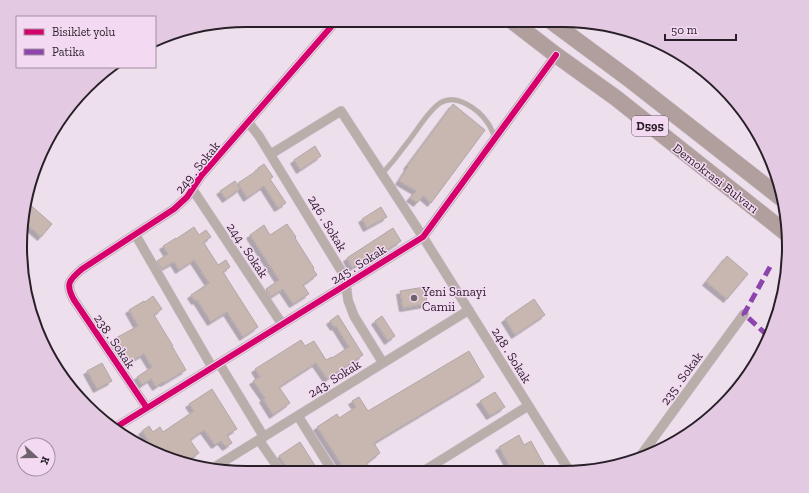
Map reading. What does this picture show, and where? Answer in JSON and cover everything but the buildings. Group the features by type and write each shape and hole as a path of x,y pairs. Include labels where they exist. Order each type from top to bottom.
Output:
{"highway":[{"name":"Demokrasi Bulvarı","path":"519,27 616,98 782,230"},
{"name":"Demokrasi Bulvarı","path":"559,27 629,79 776,194"}],"street":[{"name":"249 . Sokak","path":"69,285 71,279 82,269 188,198 201,176 331,27"},
{"name":"245 . Sokak","path":"119,425 423,237 556,55"},
{"name":"248 . Sokak","path":"271,154 341,111 423,237 566,466"},
{"name":"246 . Sokak","path":"248,122 256,131 271,154 342,272 346,284 348,300 354,316 383,364"},
{"name":"244 . Sokak","path":"193,190 282,324"},
{"path":"135,234 262,438 278,466"},
{"name":"238 . Sokak","path":"69,285 69,290 74,300 147,408"},
{"name":"243. Sokak","path":"224,465 262,438 469,310"},
{"name":"235 . Sokak","path":"645,449 744,314"},
{"path":"432,466 528,406"},
{"path":"298,416 329,466"}],"lane":[{"path":"382,174 401,152 430,112 446,100 458,101 468,105 487,122 495,138"}],"marked path":[{"path":"764,332 744,314 771,265"}],"cycle path":[{"path":"147,408 71,295 69,286 71,279 82,269 174,209 187,197 201,176 331,27"},
{"path":"119,425 423,237 556,55"}],"place":[{"name":"Yeni Sanayi Camii","path":"414,298"}]}
